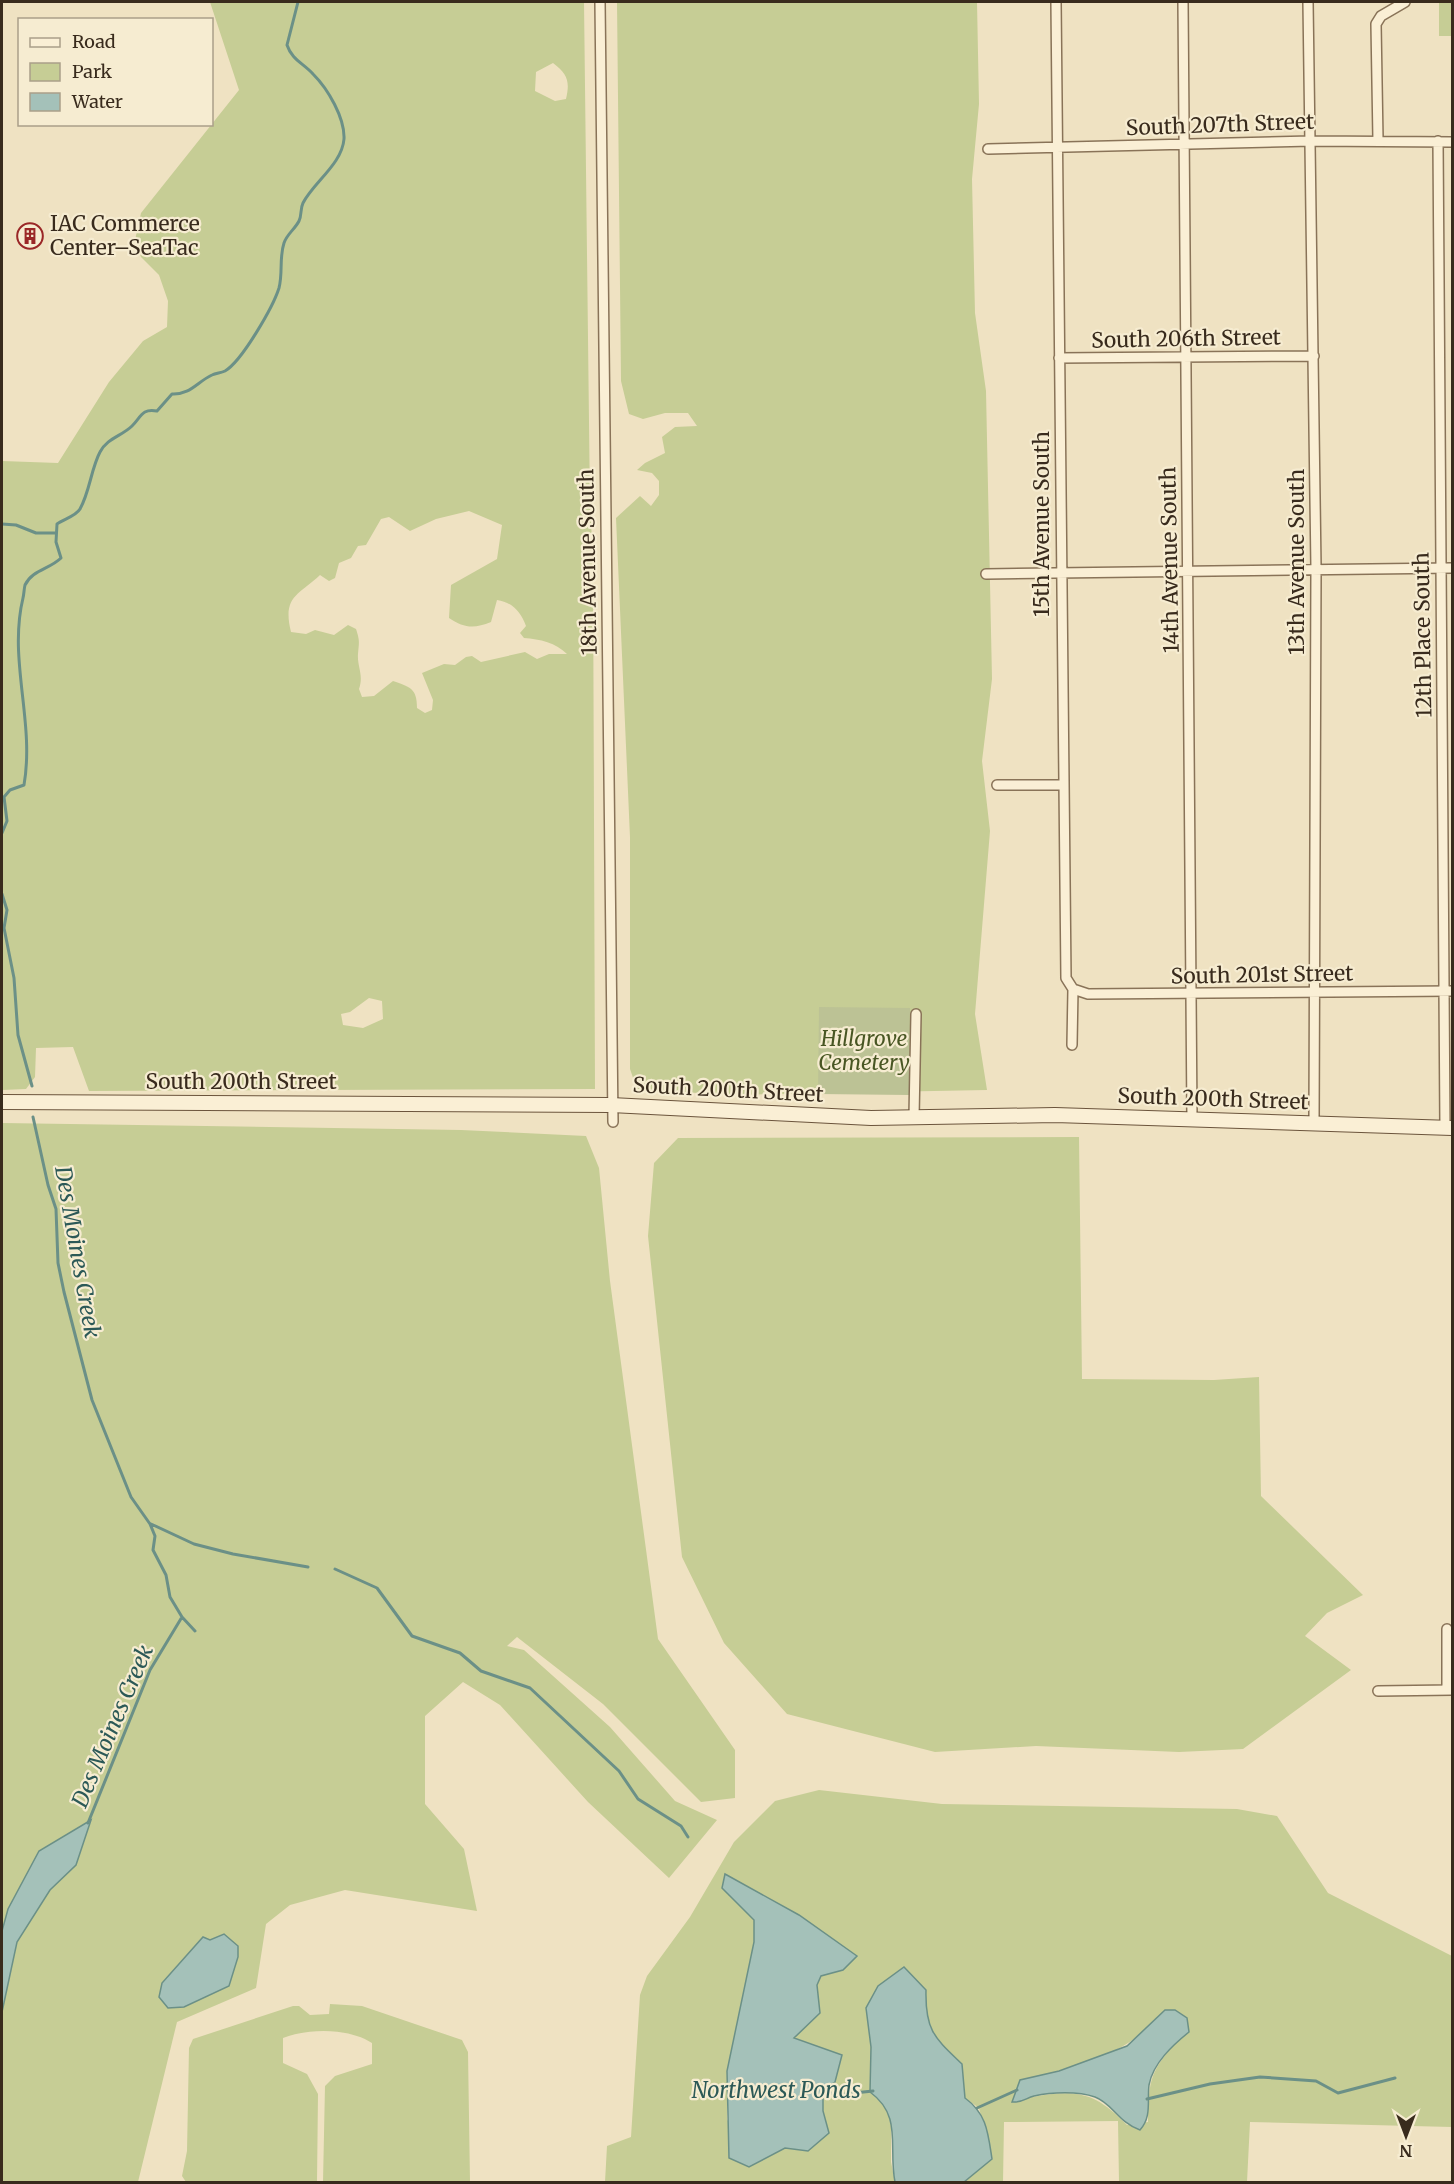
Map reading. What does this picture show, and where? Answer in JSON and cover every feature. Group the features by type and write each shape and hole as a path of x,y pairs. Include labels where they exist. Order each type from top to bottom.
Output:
{"main road":[{"name":"South 200th Street","path":"2,1101 611,1105 790,1115 914,1117 998,1114 1449,1128"}],"street":[{"name":"18th Avenue South","path":"600,2 611,1105 613,1122"},
{"name":"15th Avenue South","path":"1056,2 1062,785 1066,978 1073,989 1072,1045"},
{"name":"14th Avenue South","path":"1183,2 1192,1119"},
{"name":"13th Avenue South","path":"1308,2 1316,568 1314,1123"},
{"path":"1378,140 1376,24 1381,16 1405,2"},
{"name":"South 207th Street","path":"988,149 1311,141 1452,142"},
{"name":"12th Place South","path":"1438,141 1440,568 1449,991 1449,1128"},
{"name":"South 206th Street","path":"1059,358 1314,356"},
{"path":"986,574 1452,568"},
{"path":"997,785 1062,785"},
{"name":"South 201st Street","path":"1073,989 1088,994 1449,991"},
{"path":"914,1117 916,1014"},
{"path":"1378,1691 1450,1690 1447,1629"}],"green space":[{"path":"210,2 584,2 590,506 593,556 595,1089 89,1091 73,1047 36,1048 35,1077 26,1089 2,1090 2,461 58,463 109,382 143,341 167,327 168,301 159,275 141,257 135,240 141,213 210,126 213,126 213,123 239,90","holes":["553,63 567,79 566,99 555,101 535,91 536,72","469,511 502,525 497,559 451,585 449,618 469,626 485,624 491,622 497,600 502,601 515,608 521,616 526,626 520,633 524,638 547,642 567,654 549,654 537,659 525,652 481,662 472,656 466,657 455,665 444,664 422,673 433,700 432,710 425,713 417,708 414,692 393,681 374,696 362,697 359,689 361,675 358,659 359,639 356,629 348,625 334,635 315,630 306,634 291,632 289,611 294,598 320,575 329,581 335,578 339,563 351,558 358,546 366,545 381,519 389,517 410,531 436,519","369,998 382,1001 383,1019 363,1028 343,1025 341,1014 350,1012"]},
{"path":"617,2 977,2 979,104 972,179 975,313 986,391 992,679 982,761 990,831 975,1014 987,1090 728,1095 637,1089 630,1069 630,837 616,518 640,496 651,506 659,495 659,481 652,473 637,470 645,463 665,453 662,437 675,427 697,426 688,413 665,413 643,419 629,414 621,381"},
{"path":"1439,2 1452,2 1452,36 1439,36"},
{"name":"Hillgrove Cemetery","path":"819,1007 910,1008 909,1095 818,1094"},
{"path":"2,1123 461,1130 586,1136 599,1168 610,1281 658,1639 735,1750 735,1798 701,1802 603,1704 517,1637 507,1646 524,1650 610,1727 675,1801 717,1820 669,1878 588,1802 500,1705 463,1682 425,1716 425,1804 464,1849 477,1911 345,1890 290,1905 266,1924 256,1988 177,2022 138,2182 2,2182"},
{"path":"1079,1137 1082,1379 1214,1380 1259,1377 1261,1496 1363,1595 1327,1613 1305,1636 1351,1670 1243,1749 1179,1752 1036,1746 935,1752 787,1714 724,1643 682,1557 648,1236 654,1163 678,1138"},
{"path":"819,1790 942,1804 1237,1809 1277,1816 1328,1893 1452,1956 1452,2127 1250,2122 1247,2182 1119,2182 1118,2121 1004,2122 1003,2182 964,2182 992,2159 979,2108 965,2098 962,2064 938,2040 930,2025 927,2015 926,1990 866,2008 871,2047 870,2065 891,2116 891,2162 895,2182 605,2182 607,2146 631,2137 640,1995 647,1976 690,1917 734,1842 775,1801","holes":["754,1920 843,1970 821,1976 817,1985 820,2013 793,2038 823,2090 823,2111 829,2133 808,2151 785,2148 749,2167 727,2119 727,2071 754,1942","1146,2029 1174,2045 1159,2064 1152,2080 1148,2122 1127,2125 1105,2106 1084,2096 1061,2093 1032,2097 1020,2080 1103,2057"]},
{"path":"330,2004 362,2006 462,2040 468,2052 470,2182 323,2182 325,2086 335,2076 372,2064 372,2043 352,2034 317,2031 283,2038 283,2063 307,2074 318,2094 317,2182 186,2182 182,2176 187,2151 189,2048 193,2039 293,2006 299,2006 310,2015 329,2014"}],"water":[{"path":"91,1820 76,1865 50,1890 17,1942 2,2012 2,1931 8,1909 39,1851"},
{"name":"Northwest Ponds","path":"725,1874 799,1915 857,1956 843,1970 821,1976 817,1985 820,2013 794,2038 842,2055 835,2082 823,2090 823,2111 829,2133 808,2151 785,2148 749,2167 729,2158 727,2071 754,1942 754,1920 722,1888"},
{"path":"224,1934 238,1946 238,1957 229,1986 184,2007 168,2008 159,1997 162,1983 203,1937 210,1940"},
{"name":"Northwest Ponds","path":"904,1967 926,1990 927,2015 930,2025 938,2040 962,2064 965,2098 978,2111 988,2132 992,2159 964,2182 895,2182 891,2122 880,2101 870,2092 871,2047 866,2008 878,1986"},
{"path":"1165,2010 1175,2010 1187,2018 1189,2032 1159,2062 1151,2077 1148,2114 1140,2130 1126,2123 1101,2100 1088,2095 1049,2094 1012,2102 1020,2080 1059,2071 1127,2046"}],"waterway":[{"name":"Des Moines Creek","path":"2,833 7,821 4,797 10,790 24,785 26,738 18,645 25,585 32,576 61,558 56,542 57,524 73,516 80,509 103,447 132,426 142,414 152,410 157,411 172,394 184,392 212,375 225,371 248,345 276,297 281,277 285,240 299,221 303,203 333,165 342,148 344,131 335,104 319,80 295,58 287,45 298,2"},
{"name":"Des Moines Creek","path":"2,524 16,525 36,533 56,533"},
{"name":"Des Moines Creek","path":"2,894 7,910 4,928 14,978 18,1035 32,1086"},
{"name":"Des Moines Creek","path":"33,1117 48,1185 56,1209 58,1263 64,1292 92,1400 131,1497 150,1524 155,1536 153,1550 166,1575 170,1597 182,1617 195,1631"},
{"name":"Des Moines Creek","path":"151,1524 194,1544 233,1554 308,1567"},
{"name":"Des Moines Creek","path":"335,1569 377,1588 412,1636 460,1653 481,1671 530,1688 619,1771 638,1799 681,1826 688,1837"},
{"name":"Des Moines Creek","path":"88,1823 150,1670 182,1617"},
{"name":"Des Moines Creek","path":"1147,2099 1210,2084 1260,2077 1316,2081 1338,2093 1395,2078"},
{"name":"Des Moines Creek","path":"821,2088 835,2095 873,2091"},
{"name":"Des Moines Creek","path":"977,2108 1017,2090"}],"place":[{"name":"IAC Commerce Center–SeaTac","path":"30,236"}]}
